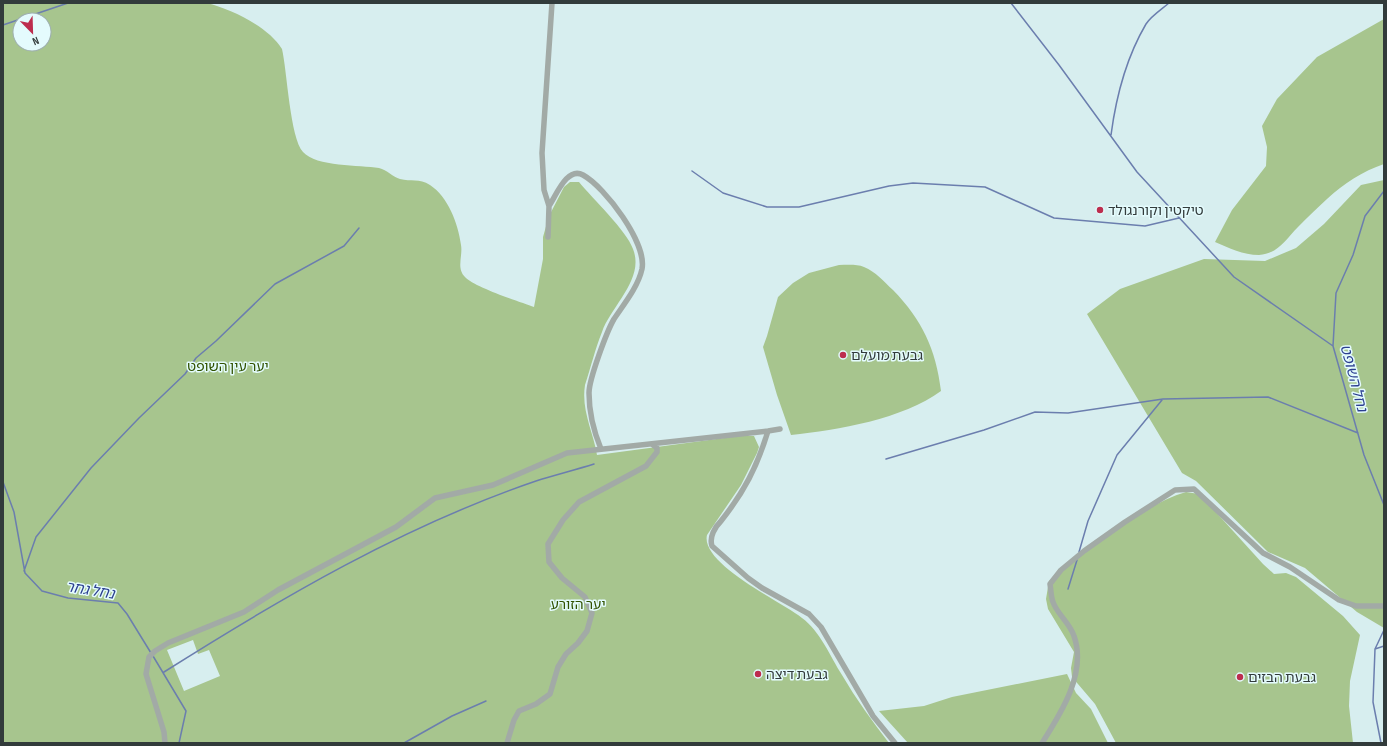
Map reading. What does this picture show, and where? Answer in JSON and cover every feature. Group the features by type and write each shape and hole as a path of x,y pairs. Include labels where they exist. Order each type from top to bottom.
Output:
{"street":[{"path":"548,237 549,206 544,190 542,153 552,3"},
{"path":"549,206 566,178 575,173 581,174 600,190 624,218 640,247 642,268 638,282 607,331 589,392 591,414 601,449"},
{"path":"165,743 164,732 146,674 149,657 162,645 244,612 278,590 396,527 435,498 493,485 566,453 780,429"},
{"path":"768,431 749,481 740,497 718,524 712,536 712,546 753,582 809,614 817,623 874,716 895,743"},
{"path":"507,743 514,720 519,711 536,704 550,694 558,667 566,654 578,643 587,631 592,613 585,597 562,578 549,562 548,544 563,520 579,502 646,466 657,452 657,448 652,444"},
{"path":"1042,743 1061,711 1073,685 1077,666 1074,635 1053,603 1050,584 1061,570 1084,551 1175,490 1194,489 1263,553 1290,567 1339,600 1356,606 1383,606"}],"green space":[{"name":"יער עין השופט","path":"3,3 207,3 238,14 249,20 268,33 282,49 292,119 295,133 303,152 309,157 328,163 379,168 400,179 419,181 430,185 447,203 455,220 461,245 460,266 465,277 470,281 498,294 534,307 543,259 543,237 549,216 564,187 570,182 579,182 624,233 633,249 635,260 631,282 606,322 597,345 585,385 584,394 586,412 597,455 739,436 754,436 759,447 757,453 741,485 707,535 708,546 716,558 729,570 808,623 824,644 847,684 889,743 3,743","holes":["193,640 198,654 209,650 220,676 184,691 167,650"]},
{"path":"1384,19 1384,164 1361,174 1340,188 1312,213 1277,249 1271,252 1259,255 1247,254 1215,242 1232,210 1266,166 1267,147 1262,126 1277,99 1317,57"},
{"path":"1384,180 1384,628 1357,612 1305,568 1268,552 1196,481 1182,473 1087,314 1120,289 1204,259 1265,261 1296,248 1324,224 1361,185"},
{"path":"839,265 858,265 872,271 903,301 920,324 926,336 939,376 941,391 926,401 908,409 869,422 829,430 791,435 777,395 763,347 778,297 793,283 809,273"},
{"path":"1186,492 1199,494 1274,574 1286,573 1296,577 1343,616 1360,635 1350,681 1349,706 1353,743 1116,743 1095,704 1072,677 1071,668 1074,652 1048,609 1046,599 1049,581 1114,530 1132,518 1168,499"},
{"path":"1067,674 1076,693 1091,709 1108,743 908,743 879,711 924,706 952,697"}],"waterway":[{"path":"3,25 68,3"},
{"path":"1011,3 1059,65 1137,172 1234,277 1333,346"},
{"path":"1111,135 1119,92 1127,64 1133,50 1148,21 1169,3"},
{"path":"692,171 723,193 767,207 799,207 889,186 913,183 985,187 1054,218 1145,226 1179,218"},
{"name":"נחל השופט","path":"1384,191 1365,216 1353,255 1336,293 1333,346 1364,455 1384,505"},
{"path":"24,571 36,537 91,468 139,418 185,374 196,358 216,341 275,284 344,246 359,228"},
{"path":"886,459 984,430 1035,412 1068,413 1163,399 1268,397 1358,433"},
{"path":"1079,552 1088,521 1117,455 1162,400"},
{"path":"164,672 208,644 298,591 391,542 439,519 487,499 536,481 594,464"},
{"name":"נחל גחר","path":"3,482 14,512 25,573 42,591 68,598 118,603 127,614 151,653"},
{"path":"1068,589 1077,560"},
{"name":"נחל השופט","path":"1381,743 1373,702 1375,649 1384,630"},
{"name":"נחל השופט","path":"1375,649 1384,646"},
{"name":"נחל גחר","path":"153,656 186,711 179,743"},
{"path":"404,743 452,716 486,701"}],"place":[{"name":"טיקטין וקורנגולד","path":"1100,210"},
{"name":"גבעת מועלם","path":"843,355"},
{"name":"גבעת דיצה","path":"758,674"},
{"name":"גבעת הבזים","path":"1240,677"}],"park label":[{"name":"יער הזורע","path":"578,604"}]}
